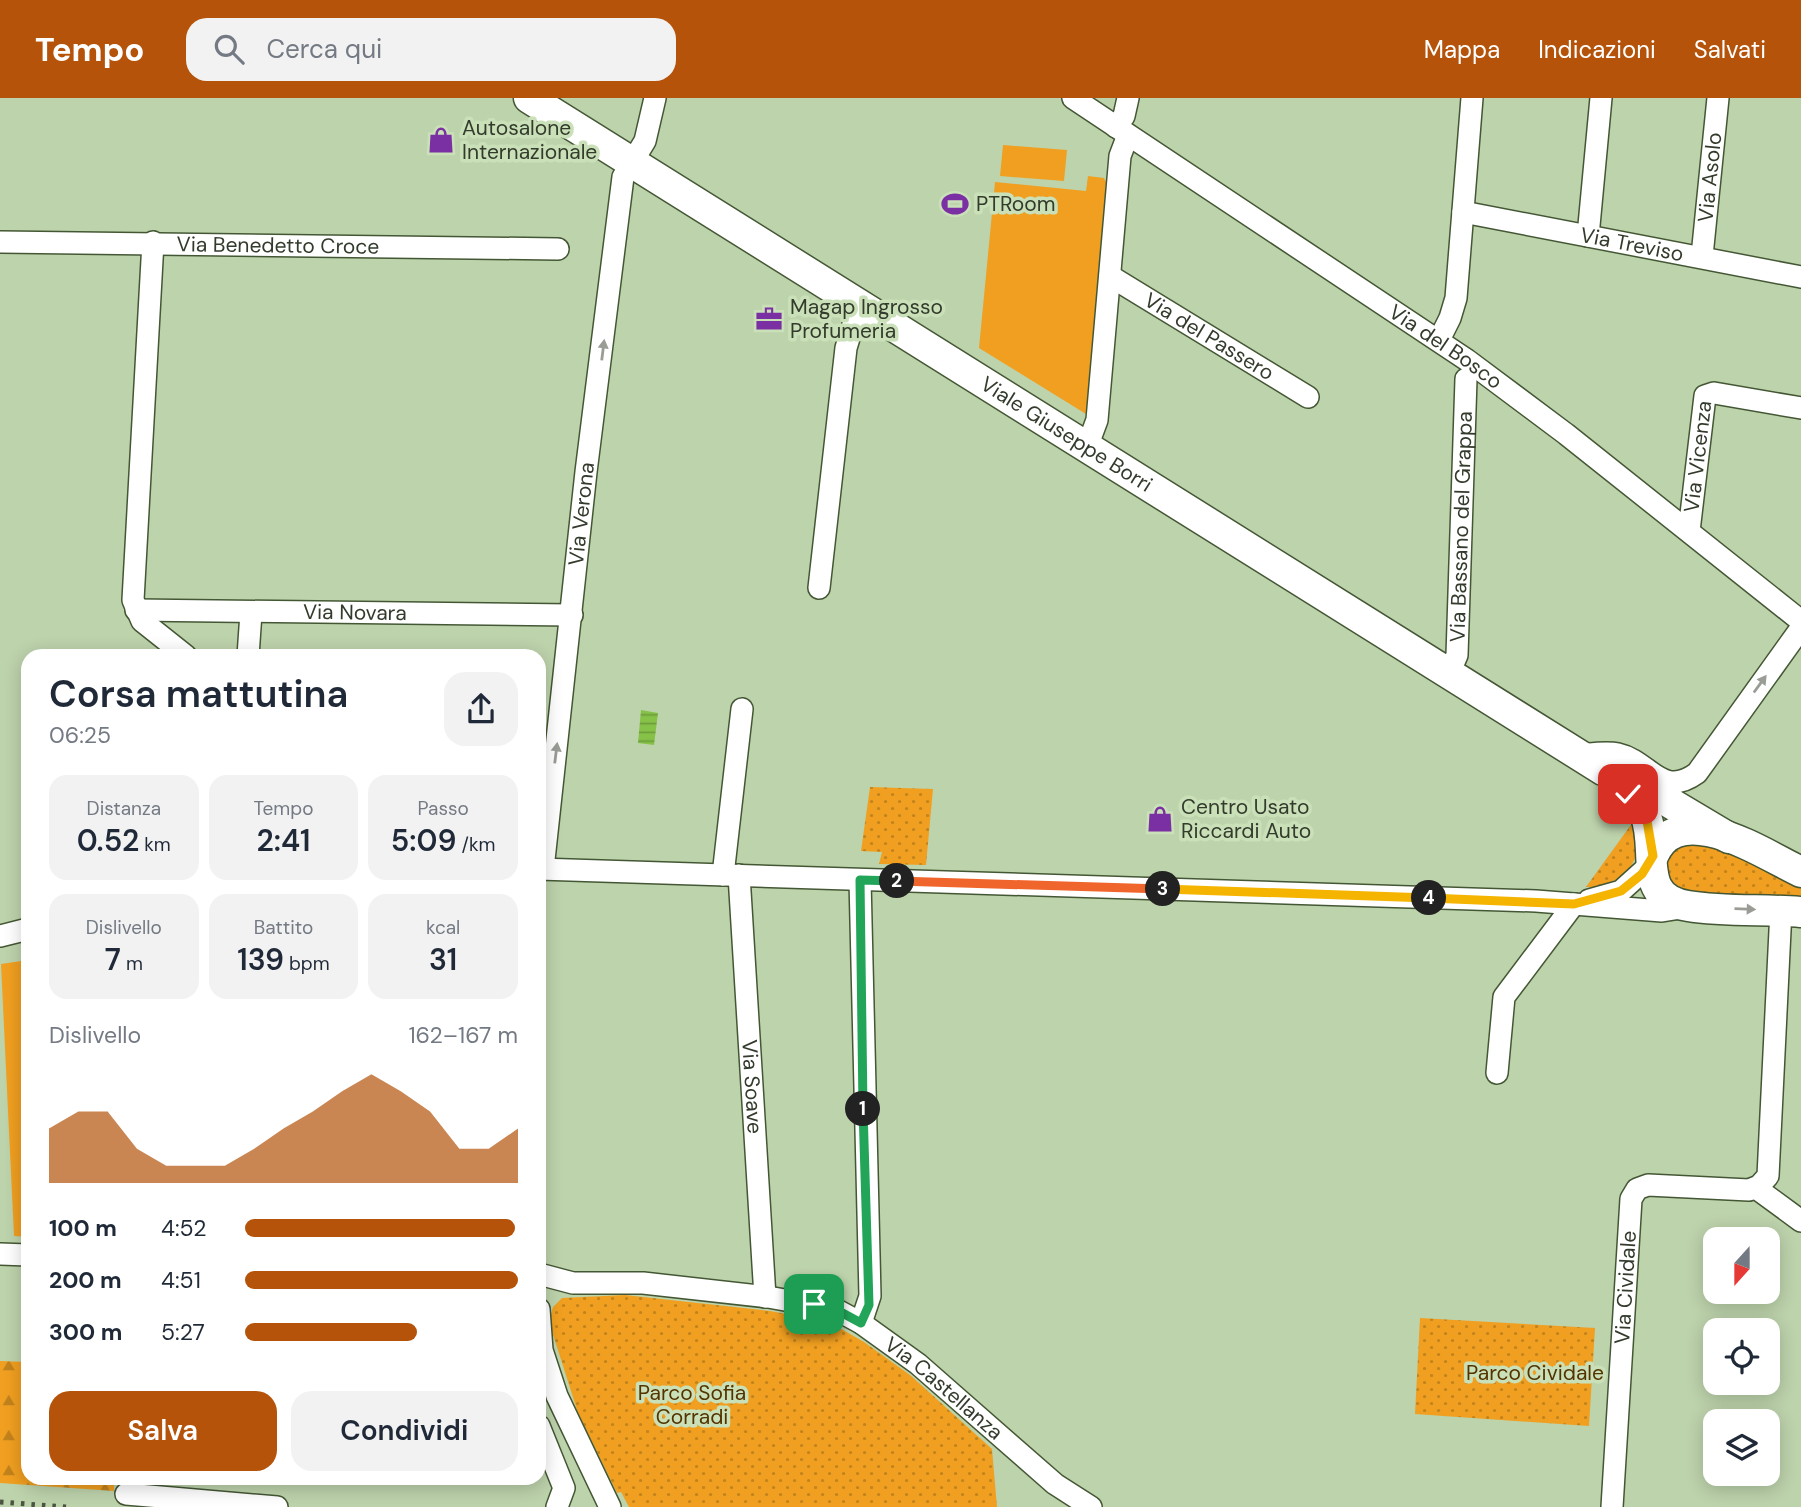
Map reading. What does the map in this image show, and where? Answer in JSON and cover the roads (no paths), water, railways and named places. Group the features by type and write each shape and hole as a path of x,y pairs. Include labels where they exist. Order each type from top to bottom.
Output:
{"main road":[{"name":"Viale Giuseppe Borri","path":"530,98 1591,762"},
{"path":"1591,762 1702,819 1729,838"},
{"path":"1591,762 1644,811 1653,859 1654,882 1668,899 1689,906 1791,911"},
{"path":"1653,859 1663,839 1684,829 1698,828 1729,838 1801,872"}],"street":[{"path":"630,162 645,141 655,98"},
{"name":"Via del Bosco","path":"1073,98 1439,341 1566,434 1801,621"},
{"path":"1087,447 1097,420 1122,131 1128,98"},
{"path":"1439,341 1455,303 1472,98"},
{"path":"1588,236 1601,98"},
{"name":"Via Asolo","path":"1702,256 1718,98"},
{"name":"Via Verona","path":"546,828 586,472 624,172 630,162"},
{"name":"Via Treviso","path":"1463,212 1801,277"},
{"name":"Via Benedetto Croce","path":"0,242 558,249"},
{"path":"153,242 133,588 136,610 148,627 177,649"},
{"name":"Via del Passero","path":"1110,276 1308,397"},
{"path":"819,588 846,348 859,305"},
{"name":"Via Bassano del Grappa","path":"1449,674 1457,655 1466,379"},
{"name":"Via Vicenza","path":"1689,531 1705,396 1714,393 1801,408"},
{"name":"Via Novara","path":"136,610 572,615"},
{"path":"248,649 251,613"},
{"path":"1591,762 1621,755 1671,782 1681,782 1696,773 1801,628"},
{"name":"Via Soave","path":"742,709 731,875 765,1297"},
{"path":"1696,773 1693,798 1702,819"},
{"path":"1497,1073 1504,997 1574,904 1621,891 1653,859"},
{"path":"546,869 1574,904 1662,911 1689,906"},
{"path":"860,880 870,1296 861,1323"},
{"path":"1791,911 1769,1169 1764,1181 1756,1188 1801,1221"},
{"path":"0,936 21,931"},
{"name":"Via Cividale","path":"1612,1507 1631,1199 1637,1189 1648,1185 1744,1191 1756,1188"},
{"path":"0,1254 21,1255"},
{"name":"Via Castellanza","path":"546,1276 573,1283 643,1283 828,1307 861,1323 935,1378 1055,1484 1091,1507"},
{"name":"Via Castellanza","path":"546,1295 573,1283"},
{"path":"546,1362 557,1396 610,1507"},
{"path":"546,1443 564,1488 557,1507"},
{"path":"126,1494 277,1507"}],"railway":[{"path":"0,1502 66,1507"}],"place":[{"name":"Autosalone Internazionale","path":"441,140"},
{"name":"PTRoom","path":"955,204"},
{"name":"Magap Ingrosso Profumeria","path":"769,319"},
{"name":"Centro Usato Riccardi Auto","path":"1160,819"}],"park label":[{"name":"Parco Cividale","path":"1535,1373"},
{"name":"Parco Sofia Corradi","path":"692,1405"}]}
